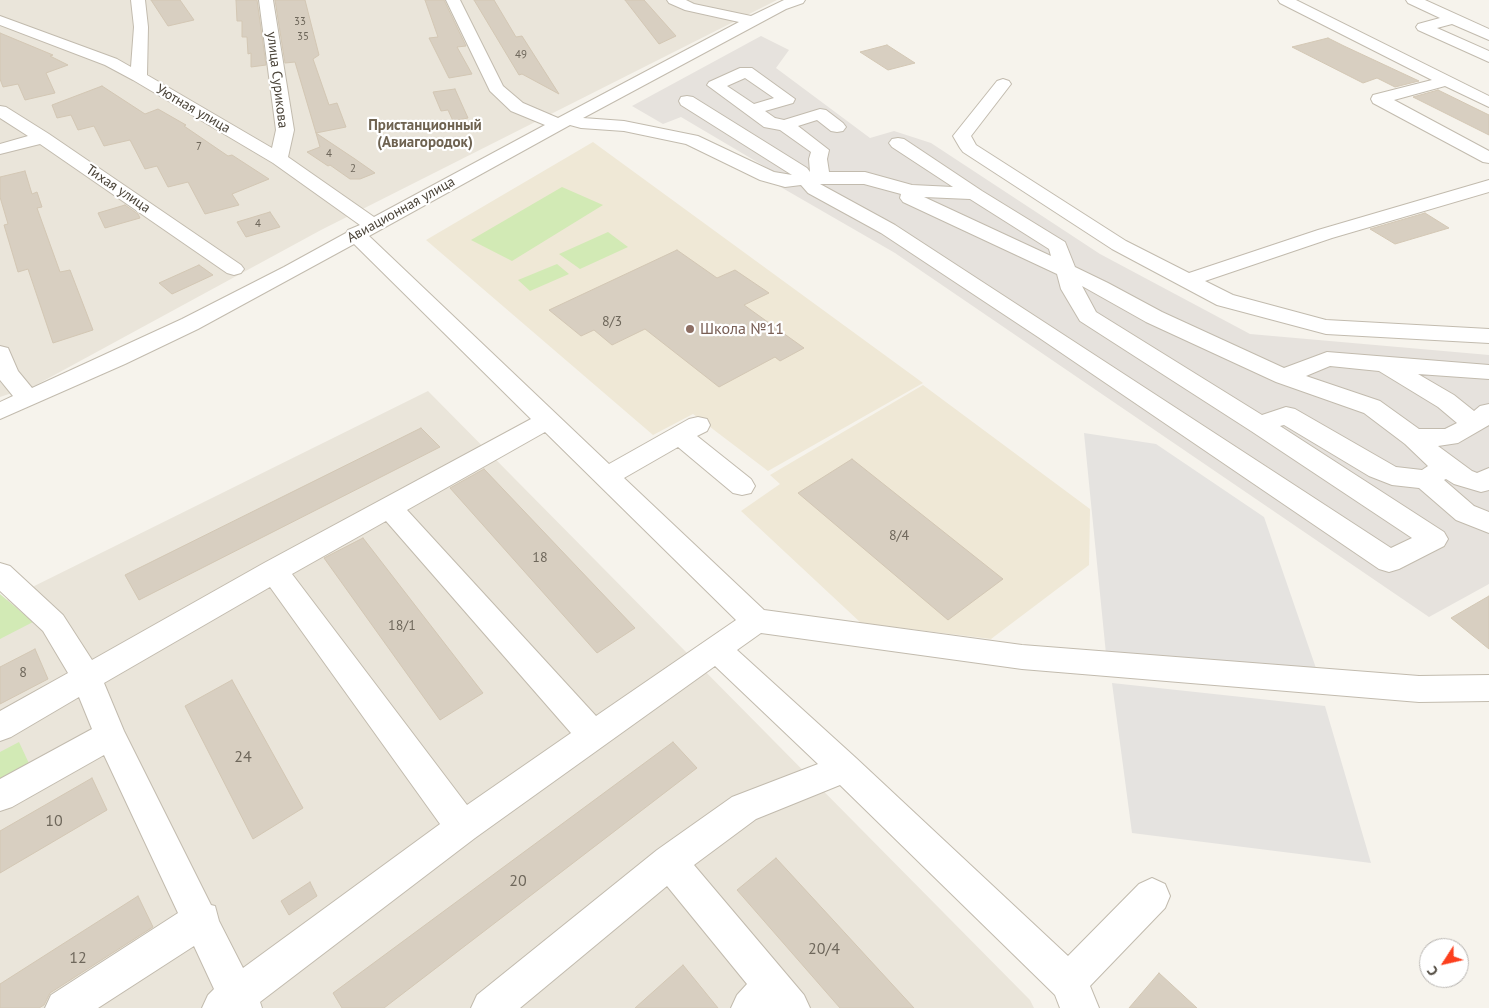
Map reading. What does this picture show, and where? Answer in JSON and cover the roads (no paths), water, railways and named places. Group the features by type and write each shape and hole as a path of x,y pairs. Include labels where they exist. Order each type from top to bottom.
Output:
{"street":[{"path":"138,0 141,27 139,77"},
{"name":"улица Сурикова","path":"266,0 285,130 279,159"},
{"path":"453,0 496,88 517,107 563,122 624,126 692,140 767,176 785,181 813,178 865,178 911,194 1101,287 1154,317 1284,377 1372,407 1414,438 1465,513 1489,523"},
{"path":"674,0 690,7 754,21"},
{"name":"Авиационная улица","path":"0,411 190,324 563,122 781,6 798,0"},
{"path":"1285,0 1489,102"},
{"path":"1414,0 1489,35"},
{"path":"1453,19 1423,27 1488,56"},
{"name":"Уютная улица","path":"0,20 111,62 279,159 363,230 548,420 756,621"},
{"path":"752,110 787,99 746,71 680,104 813,178"},
{"path":"1446,80 1379,99 1489,158"},
{"path":"1003,84 962,136 969,148 1119,245 1190,280 1225,300 1326,327 1489,336"},
{"path":"715,85 770,123 785,125 820,114 837,128"},
{"name":"Тихая улица","path":"0,111 43,138 234,269"},
{"path":"785,125 820,150 813,178 815,189 888,229 1030,321 1389,561 1434,538 1260,424 1088,316 1072,289 1058,246 898,144"},
{"path":"0,149 43,138"},
{"path":"1190,280 1325,234 1489,186"},
{"path":"842,204 854,199 911,194 974,194"},
{"path":"0,353 7,373 28,399"},
{"path":"1284,377 1327,359 1489,372"},
{"path":"1383,363 1446,401 1482,418"},
{"path":"1260,424 1286,415 1378,470 1392,476 1436,473 1481,483 1489,478"},
{"path":"1414,438 1449,437 1482,418"},
{"path":"0,727 274,570 548,420"},
{"path":"607,476 689,431 742,486"},
{"path":"390,508 593,735"},
{"path":"274,570 463,827"},
{"path":"0,574 53,622 86,678 110,735 202,919 234,1004 463,827 756,621 1022,657 1419,689 1489,688"},
{"path":"716,649 844,768 1074,995 1152,896"},
{"path":"0,796 110,735"},
{"path":"490,1008 669,862 744,808 844,768"},
{"path":"669,862 772,1001"},
{"path":"64,1008 202,919"}],"place":[{"name":"Школа №11","path":"690,329"}],"district":[{"name":"Пристанционный (Авиагородок)","path":"425,134"}]}
